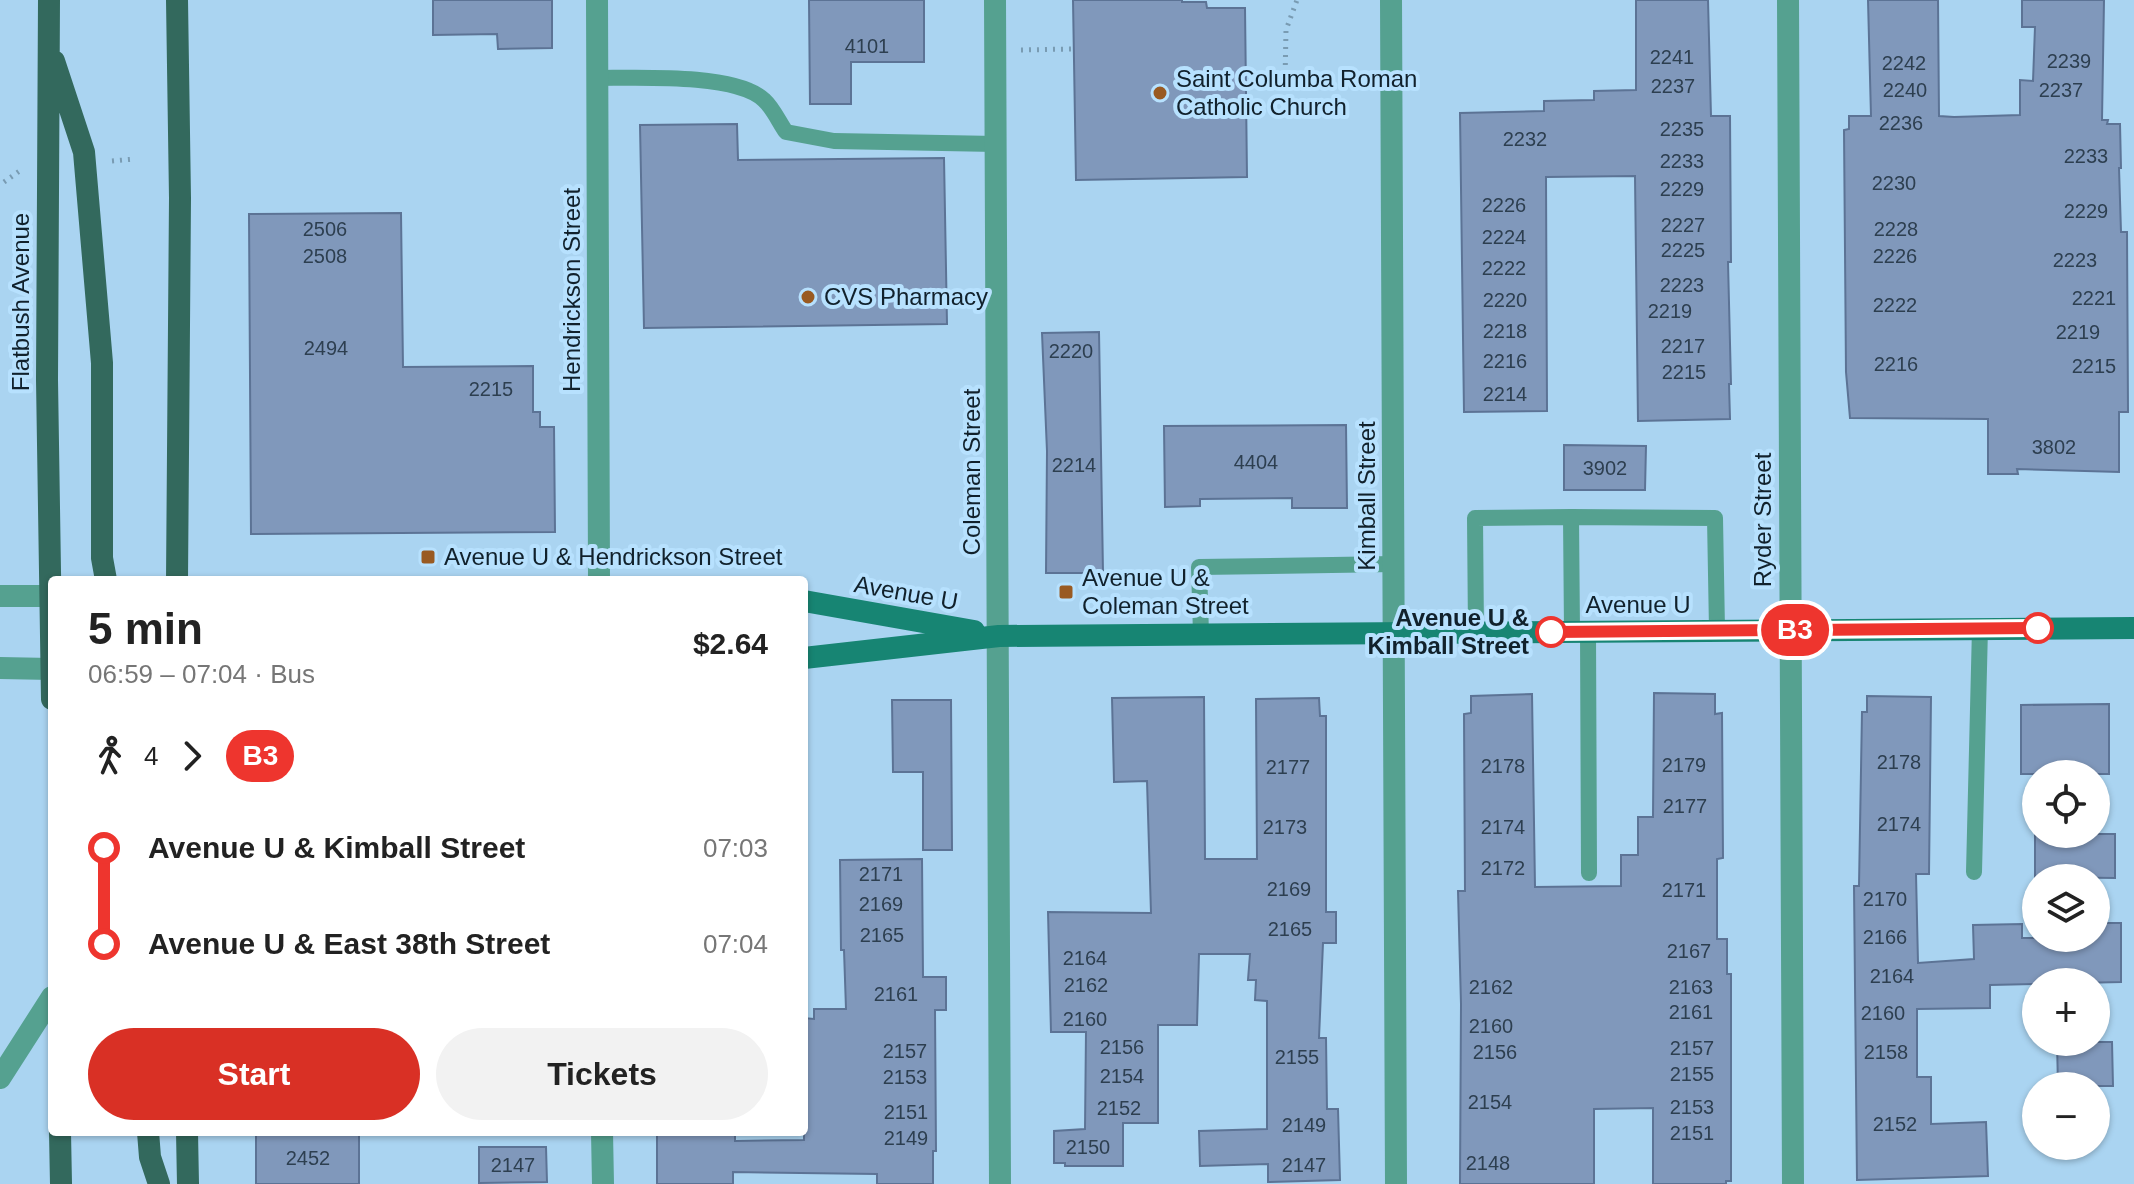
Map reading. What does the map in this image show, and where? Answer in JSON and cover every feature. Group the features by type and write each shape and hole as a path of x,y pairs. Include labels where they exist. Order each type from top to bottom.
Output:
{"main road":[{"name":"Flatbush Avenue","path":"49,0 46,253 51,576"},
{"path":"177,0 180,198 177,576"},
{"path":"49,45 84,152 102,363 102,558 105,576"},
{"name":"Avenue U","path":"808,602 999,636"},
{"name":"Avenue U","path":"808,658 999,636 2134,628"},
{"path":"60,1136 61,1184"},
{"path":"148,1136 150,1157 159,1184"},
{"path":"187,1136 188,1184"}],"street":[{"name":"Hendrickson Street","path":"597,0 599,576"},
{"name":"Kimball Street","path":"1391,0 1396,1184"},
{"name":"Ryder Street","path":"1788,0 1793,1184"},
{"name":"Coleman Street","path":"991,4 996,144 1000,1184"},
{"path":"0,596 48,597"},
{"path":"0,668 48,669"},
{"path":"0,1078 48,1003"},
{"path":"602,1136 603,1184"}],"lane":[{"path":"597,78 658,77 739,86 764,100 786,132 834,141 996,144"},
{"path":"1476,632 1475,518 1571,517 1715,518 1717,630"},
{"path":"1571,517 1580,631 1589,873"},
{"path":"1201,634 1199,567 1394,564"},
{"path":"1974,872 1980,628"}],"path":[{"path":"1285,81 1286,30 1297,0"},
{"path":"995,51 1072,49"},
{"path":"108,161 135,159"},
{"path":"4,182 22,170"}],"building":[{"path":"433,0 552,0 552,48 498,49 497,34 433,35"},
{"path":"809,0 924,0 924,62 851,62 851,104 810,104"},
{"name":"Saint Columba Roman Catholic Church","path":"1073,0 1182,0 1206,2 1207,8 1245,8 1247,177 1076,180"},
{"path":"1636,0 1708,0 1711,116 1730,116 1730,419 1638,421 1635,176 1546,177 1547,411 1464,412 1460,113 1544,111 1544,101 1594,100 1594,91 1636,90"},
{"path":"1868,0 1938,0 1939,116 1954,117 2020,115 2020,80 2033,81 2035,27 2022,27 2022,0 2104,0 2102,120 2108,120 2107,124 2120,124 2121,232 2127,232 2128,412 2119,412 2119,472 2017,469 2018,474 1988,474 1988,419 1850,418 1846,372 1844,130 1849,129 1849,116 1871,116"},
{"path":"737,124 738,160 944,158 947,324 644,328 640,125"},
{"path":"401,213 403,367 533,366 533,412 540,412 540,427 554,427 555,532 251,534 249,214"},
{"path":"1099,332 1103,573 1046,573 1047,451 1042,333"},
{"path":"1346,425 1347,508 1292,508 1292,498 1200,499 1200,506 1165,507 1164,426"},
{"path":"1564,445 1646,446 1645,490 1564,490"},
{"path":"1654,693 1715,694 1715,714 1722,713 1723,858 1717,859 1717,939 1727,939 1727,974 1731,974 1731,1181 1726,1181 1726,1184 1653,1184 1653,1108 1594,1109 1594,1184 1460,1184 1458,891 1465,891 1464,714 1471,713 1471,696 1532,694 1535,887 1621,886 1621,855 1638,855 1638,817 1653,817"},
{"path":"1867,696 1931,697 1929,874 1916,874 1918,963 1974,959 1973,925 2022,924 2022,952 2110,952 2110,923 2121,923 2121,982 2110,982 2110,968 2022,968 2022,984 1990,985 1990,1008 1917,1009 1917,1077 1931,1077 1931,1124 1986,1122 1988,1176 1857,1180 1854,886 1859,886 1862,712 1867,712"},
{"path":"1204,697 1205,859 1257,859 1256,699 1319,698 1320,716 1326,716 1326,912 1336,912 1336,943 1323,943 1319,1038 1326,1038 1327,1109 1338,1109 1340,1180 1268,1182 1268,1164 1200,1166 1199,1131 1267,1129 1267,1001 1255,1000 1256,980 1248,980 1250,954 1199,954 1197,1025 1158,1025 1158,1123 1123,1123 1123,1166 1065,1166 1065,1163 1054,1163 1054,1131 1085,1129 1086,1032 1051,1032 1048,912 1151,913 1147,781 1114,782 1112,698"},
{"path":"892,700 951,700 952,850 923,850 923,772 893,772"},
{"path":"2109,704 2109,760 2022,760 2021,774 2021,705"},
{"path":"2110,834 2115,834 2115,878 2110,878 2110,864 2035,864 2035,848 2110,848"},
{"path":"922,859 923,977 946,977 946,1010 935,1010 936,1151 933,1151 933,1184 877,1184 877,1174 733,1172 733,1184 657,1184 657,1136 735,1136 735,1141 804,1140 804,1136 808,1136 808,1018 814,1019 814,1009 846,1009 844,950 841,950 840,860"},
{"path":"2112,1042 2113,1086 2110,1086 2110,1072 2058,1072 2057,1056 2110,1056"},
{"path":"256,1136 359,1136 359,1184 256,1184"},
{"path":"479,1147 546,1147 547,1182 479,1183"}],"bus line":[{"name":"B3","path":"1551,632 2038,628"}],"place":[{"name":"Saint Columba Roman Catholic Church","path":"1160,93"},
{"name":"CVS Pharmacy","path":"808,297"},
{"name":"Avenue U & Hendrickson Street","path":"428,557"},
{"name":"Avenue U & Coleman Street","path":"1066,592"},
{"name":"Avenue U & Kimball Street","path":"1551,632"}]}
